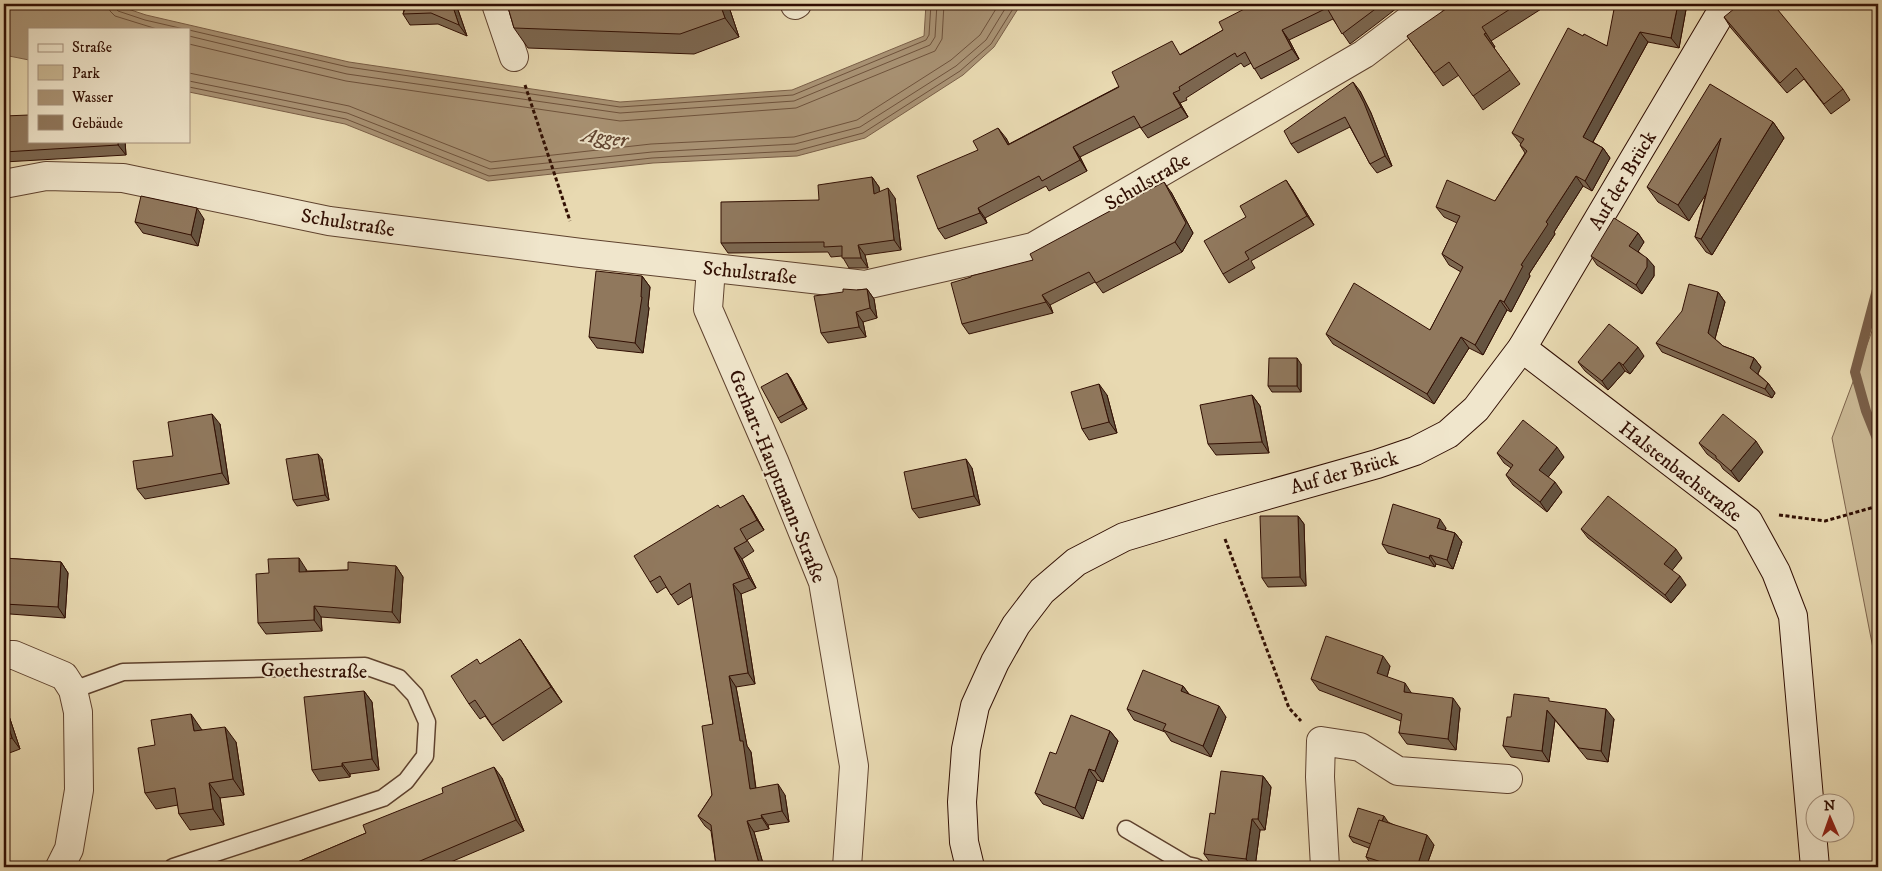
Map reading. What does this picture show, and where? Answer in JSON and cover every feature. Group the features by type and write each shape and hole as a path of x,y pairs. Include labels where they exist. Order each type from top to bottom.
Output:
{"street":[{"path":"496,4 518,67"},
{"name":"Schulstraße","path":"4,184 46,176 123,178 329,221 865,285 1033,247 1364,54 1430,4"},
{"name":"Auf der Brück","path":"970,867 964,842 962,802 966,749 975,706 995,662 1016,625 1042,591 1076,562 1124,537 1377,464 1415,451 1448,434 1476,409 1522,348 1726,4"},
{"name":"Gerhart-Hauptmann-Straße","path":"711,268 708,309 770,452 823,582 854,766 847,867"},
{"name":"Halstenbachstraße","path":"1522,348 1748,521 1776,572 1794,616 1814,867"},
{"path":"4,655 14,654 64,676 73,690 78,712 79,790 69,849 60,867"},
{"path":"1325,867 1320,777 1321,741 1360,747 1398,771 1508,779"}],"lane":[{"name":"Goethestraße","path":"73,690 123,672 365,666 399,678 415,695 427,722 425,756 406,782 383,798 173,867"},
{"path":"1126,829 1187,864 1196,867"}],"path":[{"path":"518,67 571,224"},
{"path":"1748,521 1759,513 1825,521 1878,506"},
{"path":"1214,510 1289,708 1321,741"}],"green space":[{"path":"1878,315 1878,674 1832,438"}],"water":[{"name":"Agger","path":"4,4 113,4 146,15 349,62 620,102 792,90 924,36 926,4 1021,4 994,47 963,75 865,138 797,156 653,163 488,181 345,124 190,92 190,28 28,28 28,60 4,55"}],"building":[{"path":"407,4 452,4 459,25 431,13 403,14"},
{"path":"507,4 720,4 725,18 680,34 514,28"},
{"path":"1254,4 1268,4 1271,9 1281,4 1382,4 1342,34 1327,8 1282,30 1292,49 1254,69 1245,52 1237,57 1235,53 1179,87 1180,90 1173,93 1181,107 1141,128 1134,116 1073,147 1080,160 1042,181 1039,176 978,208 980,213 938,229 917,176 978,150 973,141 998,128 1008,145 1119,87 1112,72 1172,41 1180,55 1223,30 1219,22"},
{"path":"1453,4 1518,4 1482,27 1486,33 1484,34 1510,70 1473,96 1449,62 1434,73 1407,36"},
{"path":"1615,4 1678,4 1671,38 1640,32 1583,137 1603,148 1585,181 1576,176 1546,222 1548,224 1521,265 1523,266 1504,302 1500,300 1475,345 1461,337 1427,394 1326,334 1354,283 1430,330 1463,267 1442,254 1460,216 1436,207 1447,180 1495,201 1527,151 1520,145 1524,139 1512,133 1568,28 1607,46"},
{"path":"1740,4 1773,4 1843,89 1824,104 1796,68 1780,83 1724,17"},
{"path":"1353,82 1364,103 1385,156 1370,164 1345,117 1291,144 1284,131"},
{"path":"1710,84 1773,122 1701,239 1695,237 1721,138 1678,205 1647,187"},
{"path":"28,115 28,142 118,142 118,145 4,152 4,116"},
{"path":"872,177 874,194 888,188 894,240 858,245 861,258 842,258 842,246 824,247 824,242 721,243 721,202 819,200 818,185"},
{"path":"1286,180 1307,216 1245,252 1249,259 1223,274 1204,241 1246,217 1240,206"},
{"path":"1164,182 1186,223 1175,242 1096,283 1089,272 1042,295 1046,302 962,324 951,283 1033,260 1030,254"},
{"path":"141,196 197,208 191,235 135,222"},
{"path":"1614,218 1638,233 1629,246 1647,258 1647,267 1636,285 1591,256"},
{"path":"596,271 642,276 642,297 635,343 589,337"},
{"path":"1689,284 1718,292 1708,333 1723,346 1754,358 1750,368 1768,383 1765,389 1656,343 1682,311"},
{"path":"843,289 867,289 870,308 856,312 859,327 821,333 814,296 843,292"},
{"path":"1609,324 1638,347 1623,365 1619,362 1602,381 1578,362"},
{"path":"1269,358 1297,358 1297,386 1268,386"},
{"path":"787,373 803,404 778,418 761,387"},
{"path":"1099,384 1109,422 1082,429 1071,392"},
{"path":"1252,395 1262,442 1208,444 1200,405"},
{"path":"212,414 222,473 137,489 133,461 173,456 168,422"},
{"path":"1723,414 1756,441 1731,471 1699,443"},
{"path":"1523,420 1557,447 1539,470 1555,482 1540,502 1506,475 1513,465 1497,453"},
{"path":"318,454 325,495 293,500 286,459"},
{"path":"966,459 974,496 912,509 904,472"},
{"path":"743,495 757,520 740,529 747,541 734,548 749,578 733,584 748,673 729,676 740,741 743,741 750,789 778,784 782,811 761,815 762,818 747,821 760,867 714,867 716,865 711,825 698,816 712,795 702,726 713,724 690,583 671,595 660,576 650,582 634,556 718,505 720,508"},
{"path":"1608,496 1676,549 1664,564 1680,576 1665,595 1581,529"},
{"path":"1393,504 1440,519 1437,528 1455,533 1447,560 1430,555 1429,558 1382,544"},
{"path":"1260,516 1298,516 1300,577 1262,578"},
{"path":"4,558 61,562 58,607 4,604"},
{"path":"299,558 299,572 348,570 348,562 396,566 392,612 314,606 314,620 258,623 256,574 269,573 268,559"},
{"path":"1326,636 1383,656 1377,673 1405,683 1404,692 1453,698 1448,739 1399,733 1402,714 1311,679"},
{"path":"520,639 551,687 492,725 475,700 469,704 451,676 477,659 480,664"},
{"path":"1143,670 1183,686 1181,691 1219,706 1203,746 1163,730 1166,724 1127,709"},
{"path":"364,691 372,759 312,770 304,697"},
{"path":"1514,694 1549,698 1549,701 1606,709 1601,751 1579,748 1547,710 1542,751 1503,746 1507,717 1511,717"},
{"path":"4,713 12,738 4,741"},
{"path":"191,714 194,731 225,727 233,779 209,783 213,809 179,814 175,788 145,793 138,748 155,745 151,720"},
{"path":"1071,715 1110,731 1095,771 1089,769 1075,808 1035,793 1050,752 1056,754"},
{"path":"494,767 516,820 406,867 286,867 366,833 363,825 443,793 442,788"},
{"path":"1221,771 1263,776 1258,819 1252,819 1246,859 1204,854 1210,813 1215,814"},
{"path":"1358,808 1384,816 1382,821 1379,820 1371,844 1349,836"},
{"path":"1379,820 1427,835 1417,867 1397,867 1366,857"}],"waterway":[{"path":"1878,286 1855,372 1866,411 1878,441"}]}
